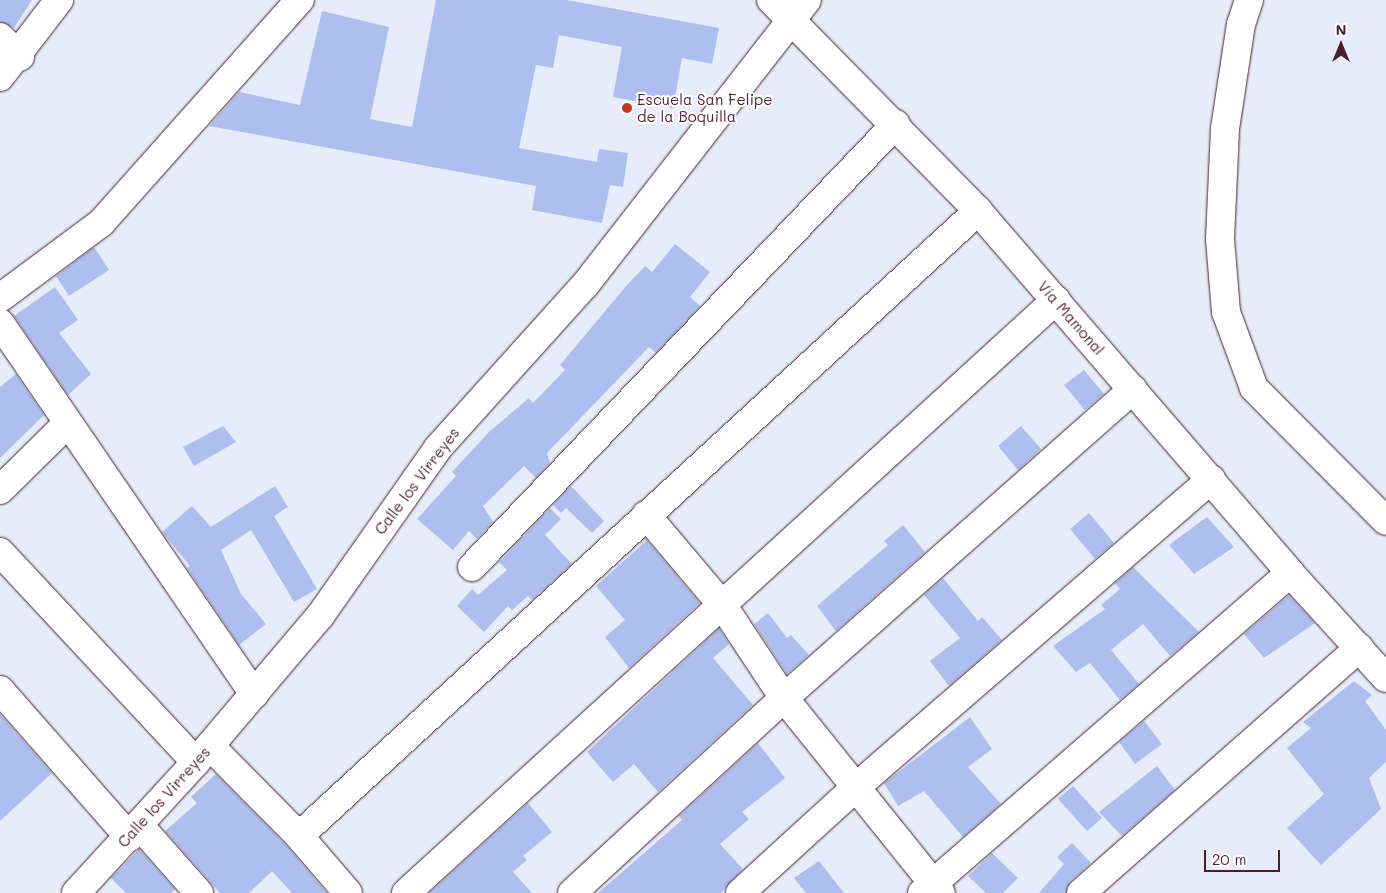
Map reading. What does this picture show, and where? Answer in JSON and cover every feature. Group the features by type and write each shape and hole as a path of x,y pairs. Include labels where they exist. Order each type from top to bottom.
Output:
{"street":[{"path":"0,77 20,56 59,0"},
{"path":"0,298 101,223 300,0"},
{"name":"Vía Mamonal","path":"771,0 799,10 896,124 978,211 1290,572 1386,678"},
{"path":"1249,0 1241,24 1225,129 1220,239 1226,312 1254,388 1386,521"},
{"name":"Calle los Virreyes","path":"76,893 203,754 320,616 438,448 584,285 799,10"},
{"path":"0,36 20,56"},
{"path":"472,567 896,124"},
{"path":"298,836 978,211"},
{"path":"406,893 723,606 1056,300"},
{"path":"0,323 254,694"},
{"path":"572,893 784,698 1133,389"},
{"path":"0,490 68,423"},
{"path":"740,893 856,787 1211,479"},
{"path":"646,515 723,606 784,698 856,787 932,890 1290,572"},
{"path":"0,552 203,754 298,836 348,893"},
{"path":"1081,893 1359,648"},
{"path":"0,690 134,831 199,893"}],"building":[{"path":"0,0 32,0 14,28 0,22"},
{"path":"436,0 567,0 719,28 712,64 682,58 673,108 613,97 622,47 559,35 553,68 536,65 519,148 597,162 599,149 628,153 623,187 610,185 602,223 532,210 536,186 209,126 239,92 300,105 322,11 389,27 370,119 412,127"},
{"path":"675,244 710,272 690,297 700,306 656,353 649,347 547,453 550,463 536,478 524,466 483,506 493,522 477,539 469,531 453,550 417,519 456,476 452,472 489,432 529,398 533,403 565,370 560,365 627,285 645,266 652,272"},
{"path":"94,247 109,270 69,296 56,276"},
{"path":"55,287 78,320 59,333 91,374 68,395 14,316"},
{"path":"1084,370 1104,394 1085,410 1064,385"},
{"path":"16,374 44,415 0,458 0,387"},
{"path":"223,426 236,442 194,466 183,447"},
{"path":"1021,426 1041,449 1018,470 998,446"},
{"path":"275,486 288,507 274,516 317,589 294,602 251,530 221,550 241,594 266,624 239,645 187,568 190,566 162,532 192,506 211,527"},
{"path":"571,486 604,521 592,533 566,508 561,513 553,505"},
{"path":"550,508 561,519 545,535 572,564 532,600 528,596 512,610 508,606 484,632 457,606 472,589 478,595 507,570 499,562"},
{"path":"1089,513 1114,543 1095,559 1070,529"},
{"path":"1207,517 1234,547 1194,574 1169,545"},
{"path":"903,525 925,552 836,631 817,606 888,545 884,541"},
{"path":"647,540 700,603 629,668 605,637 625,620 596,586"},
{"path":"1133,567 1199,632 1170,656 1143,624 1111,650 1139,684 1120,700 1090,663 1076,672 1053,646 1105,609 1101,605 1120,589 1115,583"},
{"path":"943,578 978,621 982,617 1002,640 949,686 930,661 960,638 924,595"},
{"path":"1289,595 1315,623 1264,658 1244,634"},
{"path":"768,613 787,638 791,635 809,655 787,674 754,624"},
{"path":"719,628 729,644 713,658 753,705 658,792 634,764 613,782 587,752"},
{"path":"1354,681 1372,695 1365,701 1386,730 1386,762 1369,778 1381,809 1321,865 1287,828 1324,794 1287,748 1311,728 1303,722"},
{"path":"0,714 52,773 0,821"},
{"path":"970,717 992,749 968,767 1001,804 963,837 924,791 898,806 884,783"},
{"path":"1144,721 1162,744 1135,764 1119,742"},
{"path":"758,743 785,778 742,812 749,819 720,844 743,869 721,893 598,893 682,820 679,816"},
{"path":"1157,766 1175,790 1122,836 1099,812"},
{"path":"216,774 288,847 327,893 292,893 272,871 249,893 220,893 165,831 197,803 191,797"},
{"path":"1073,786 1102,818 1087,831 1058,799"},
{"path":"528,803 552,832 523,856 527,860 513,872 532,893 429,893"},
{"path":"1072,843 1091,863 1070,882 1066,893 1039,893 1064,864 1057,857"},
{"path":"139,849 175,889 171,893 126,893 111,878"},
{"path":"992,853 1018,878 1003,893 986,893 968,876"},
{"path":"819,861 844,893 806,893 794,878"}],"place":[{"name":"Escuela San Felipe de la Boquilla","path":"627,108"}]}
